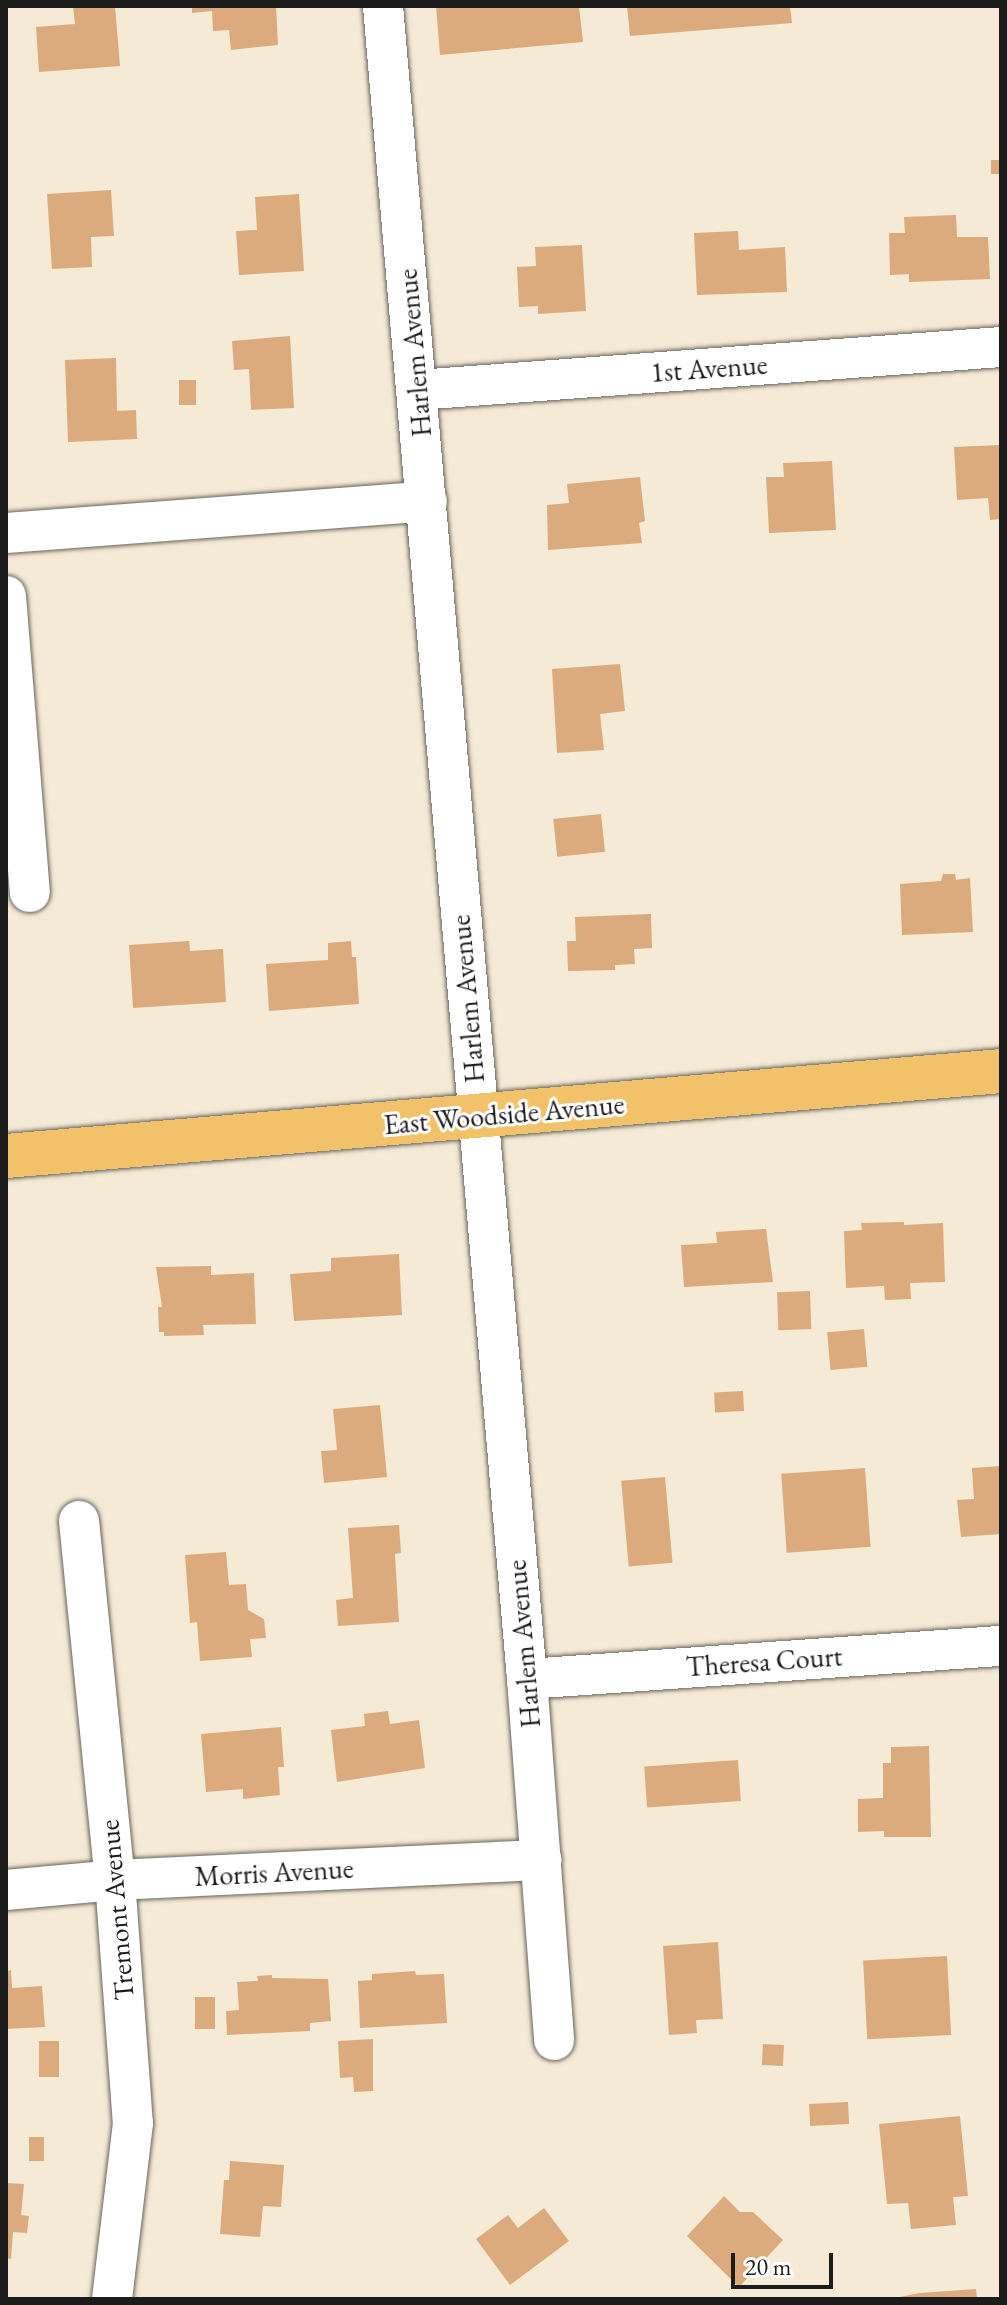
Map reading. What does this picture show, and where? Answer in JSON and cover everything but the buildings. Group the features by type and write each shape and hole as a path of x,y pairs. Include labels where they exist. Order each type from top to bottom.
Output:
{"main road":[{"name":"East Woodside Avenue","path":"6,1156 1001,1071"}],"street":[{"name":"Harlem Avenue","path":"383,6 427,501 476,1116 527,1679 554,2040"},
{"name":"1st Avenue","path":"417,390 1001,347"},
{"path":"6,533 427,501"},
{"path":"6,596 30,892"},
{"name":"Tremont Avenue","path":"79,1521 115,1880 133,2123 112,2299"},
{"name":"Theresa Court","path":"527,1679 1001,1646"},
{"name":"Morris Avenue","path":"6,1890 115,1880 542,1860"}]}
